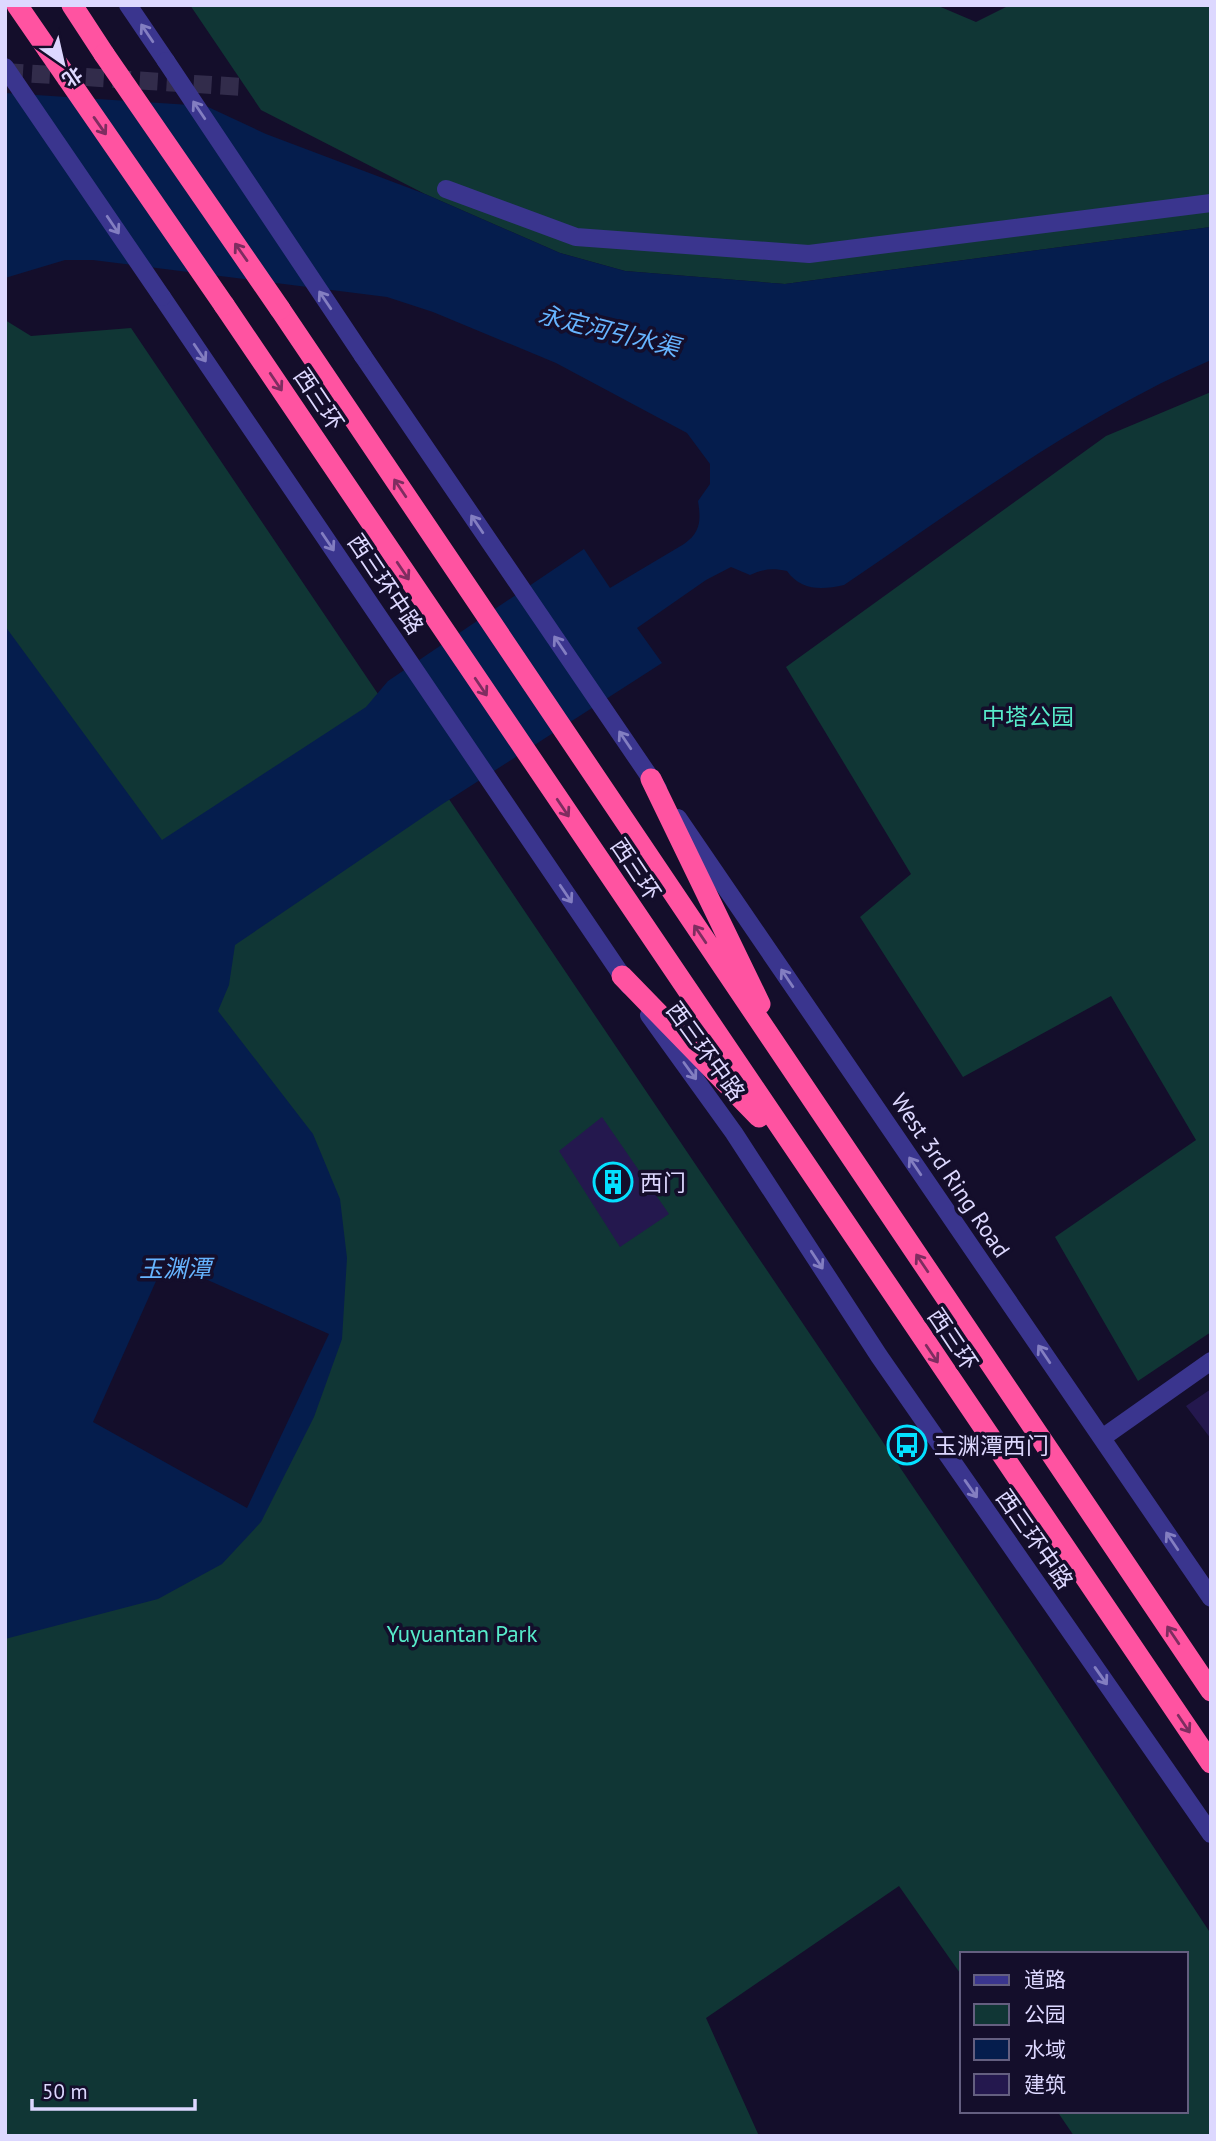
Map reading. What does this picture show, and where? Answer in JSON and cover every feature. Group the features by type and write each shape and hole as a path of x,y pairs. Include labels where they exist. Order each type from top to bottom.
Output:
{"highway":[{"name":"西三环","path":"17,5 224,305 797,1156 1211,1763"},
{"name":"西三环","path":"72,5 280,309 1211,1691"},
{"path":"651,779 792,1072"},
{"path":"622,976 797,1156"}],"street":[{"path":"128,5 651,779"},
{"name":"西三环中路","path":"5,67 622,976 734,1133 879,1356 1211,1834"},
{"path":"446,189 576,237 809,254 1211,203"},
{"name":"West 3rd Ring Road","path":"651,779 1211,1598"},
{"path":"1102,1438 1211,1361"}],"green space":[{"path":"190,5 936,5 976,22 1010,5 1211,5 1211,227 785,284 625,271 560,253 425,194 261,110"},
{"name":"Yuyuantan Park","path":"5,320 31,336 131,328 1034,1666 1211,1934 1211,2136 1074,2136 1058,2113 1188,2113 1188,1952 960,1952 960,1973 899,1886 706,2018 759,2136 5,2136"},
{"name":"中塔公园","path":"1211,392 1211,1332 1138,1381 1055,1237 1196,1140 1111,996 963,1077 860,917 911,874 786,667 1106,436"}],"water":[{"path":"5,93 206,106 266,134 425,194 560,253 625,271 785,284 1211,227 1211,360 1162,383 1068,435 844,585 828,588 805,586 787,571 768,570 750,575 731,567 706,580 637,628 662,663 441,805 235,945 229,985 218,1011 313,1134 340,1199 347,1258 342,1339 314,1417 261,1522 222,1564 158,1599 5,1639 5,626 162,840 366,707 388,681 584,549 610,588 684,544 697,530 698,501 710,484 710,464 687,433 556,363 433,312 387,297 93,260 65,260 5,278"}],"pier":[{"path":"165,1261 329,1334 247,1508 93,1422"}],"building":[{"name":"西门","path":"602,1117 669,1214 620,1247 559,1151"},
{"path":"1211,1389 1211,1439 1186,1406"}],"tunnel":[{"path":"5,72 243,87"}],"place":[{"name":"西门","path":"613,1182"},
{"name":"玉渊潭西门","path":"907,1445"}],"water label":[{"name":"永定河引水渠","path":"609,331"},
{"name":"玉渊潭","path":"175,1268"}]}
